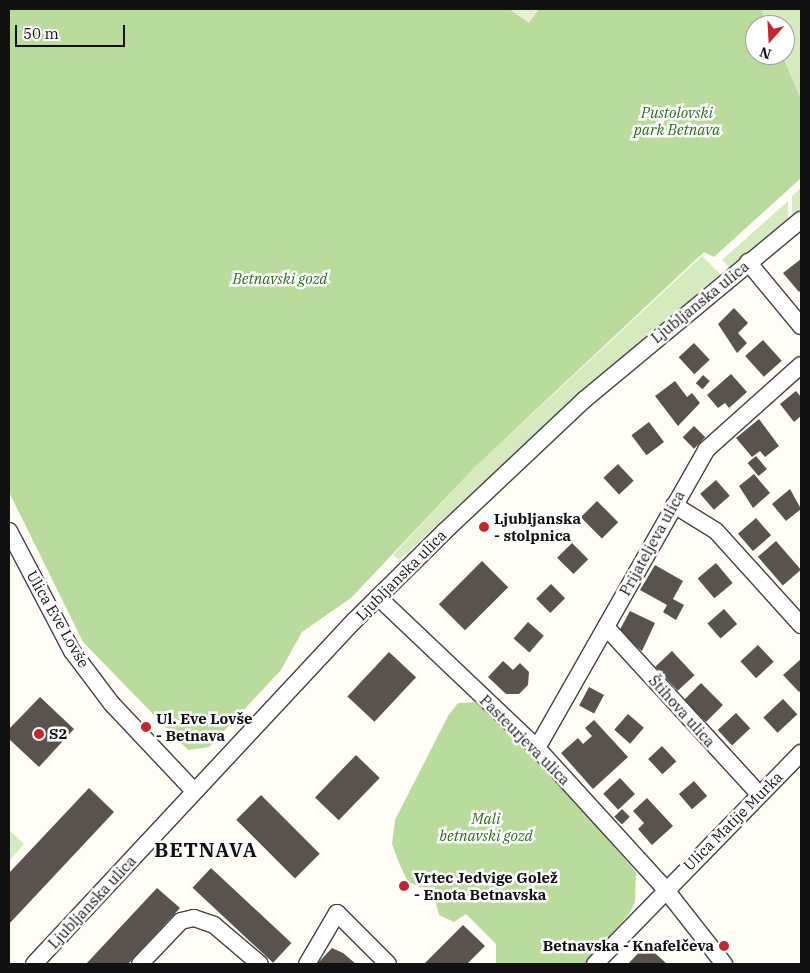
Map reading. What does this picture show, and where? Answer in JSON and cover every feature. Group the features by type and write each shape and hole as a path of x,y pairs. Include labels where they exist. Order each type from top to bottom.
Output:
{"street":[{"name":"Ljubljanska ulica","path":"34,964 194,790 378,598 584,400 748,262 801,220"},
{"path":"748,262 801,326"},
{"name":"Prijateljeva ulica","path":"537,748 706,450 801,365"},
{"path":"674,505 716,531 801,625"},
{"name":"Ulica Eve Lovše","path":"9,531 72,650 112,704 194,790"},
{"name":"Pasteurjeva ulica","path":"378,598 537,748 666,890 724,964"},
{"name":"Štihova ulica","path":"606,627 759,794"},
{"name":"Ulica Matije Murka","path":"595,964 801,753"},
{"path":"307,964 337,913 388,964"},
{"path":"140,964 181,921 194,918 214,925 260,964"}],"green space":[{"name":"Betnavski gozd","path":"9,9 761,9 764,15 745,15 745,65 786,65 801,99 801,178 714,257 704,252 473,469 351,598 302,632 281,670 209,747 188,750 83,642 9,492"},
{"path":"509,9 539,9 529,23"},
{"path":"761,9 801,9 801,99 786,65 795,65 795,15 764,15"},
{"path":"801,188 801,209 792,216 792,196"},
{"path":"788,201 788,219 729,267 722,260"},
{"path":"702,256 720,274 584,390 399,560 393,555 473,469"},
{"name":"Mali betnavski gozd","path":"476,702 533,753 636,872 635,902 630,913 586,964 496,964 496,944 466,914 454,922 439,915 433,892 408,882 399,863 392,844 395,820 448,716 458,703"},
{"path":"9,830 24,844 9,861"}],"building":[{"path":"801,259 801,290 799,292 783,273"},
{"path":"734,308 748,323 738,333 747,343 737,353 718,324"},
{"path":"763,340 782,361 764,377 745,356"},
{"path":"694,343 710,360 694,374 679,357"},
{"path":"731,374 747,392 729,408 725,403 718,408 707,395"},
{"path":"703,375 710,381 703,389 696,383"},
{"path":"675,381 687,397 692,393 700,403 678,426 655,396"},
{"path":"796,391 801,397 801,416 794,422 780,404"},
{"path":"759,419 779,446 765,457 760,451 752,457 736,438"},
{"path":"649,422 664,442 646,455 631,435"},
{"path":"694,426 705,437 694,449 683,437"},
{"path":"756,456 767,469 759,476 748,463"},
{"path":"618,464 634,481 619,494 603,478"},
{"path":"754,474 770,493 753,508 739,486"},
{"path":"716,480 730,496 714,510 700,494"},
{"path":"790,489 801,509 786,521 772,504"},
{"path":"597,501 618,522 602,538 581,517"},
{"path":"756,518 771,535 753,551 738,534"},
{"path":"776,541 801,570 783,585 758,557"},
{"path":"572,543 588,559 573,574 557,558"},
{"path":"482,561 508,587 465,630 439,604"},
{"path":"716,563 733,583 714,598 698,578"},
{"path":"655,565 683,581 673,599 684,605 676,620 663,612 667,605 640,590"},
{"path":"551,584 565,598 550,613 536,599"},
{"path":"724,609 737,624 721,639 707,623"},
{"path":"630,611 655,623 642,651 618,633"},
{"path":"528,622 544,636 529,652 514,639"},
{"path":"758,645 774,662 756,678 740,661"},
{"path":"672,651 695,675 678,691 655,667"},
{"path":"389,652 416,677 374,722 347,697"},
{"path":"801,659 801,690 799,692 783,675"},
{"path":"503,661 513,670 520,663 529,672 528,685 519,694 506,694 488,677"},
{"path":"701,683 723,705 706,722 684,700"},
{"path":"589,687 604,695 594,714 579,706"},
{"name":"S2","path":"40,697 74,729 39,767 9,739 9,729"},
{"path":"783,699 797,714 778,733 763,717"},
{"path":"736,713 750,728 732,745 718,730"},
{"path":"628,714 644,728 630,744 614,730"},
{"path":"594,720 628,757 593,789 561,753 578,738 583,744 592,736 585,728"},
{"path":"662,746 676,761 662,774 648,759"},
{"path":"356,755 380,778 339,820 315,797"},
{"path":"620,778 635,794 618,810 603,794"},
{"path":"694,781 707,796 692,809 679,794"},
{"path":"89,788 114,812 9,924 9,873"},
{"path":"261,795 320,854 295,878 236,820"},
{"path":"647,798 673,826 652,845 638,829 644,823 633,811"},
{"path":"622,809 630,817 622,825 614,817"},
{"path":"211,868 291,943 273,963 193,888"},
{"path":"157,888 180,908 128,964 86,964"},
{"path":"463,925 485,946 467,964 424,964"},
{"path":"646,945 667,964 628,964"},
{"path":"332,948 343,953 356,964 317,964"}],"place":[{"name":"Ljubljanska - stolpnica","path":"484,527"},
{"name":"Ul. Eve Lovše - Betnava","path":"146,727"},
{"name":"S2","path":"39,734"},
{"name":"Vrtec Jedvige Golež - Enota Betnavska","path":"404,886"},
{"name":"Betnavska - Knafelčeva","path":"724,946"}],"district":[{"name":"BETNAVA","path":"206,849"}],"park label":[{"name":"Pustolovski park Betnava","path":"677,120"}]}
